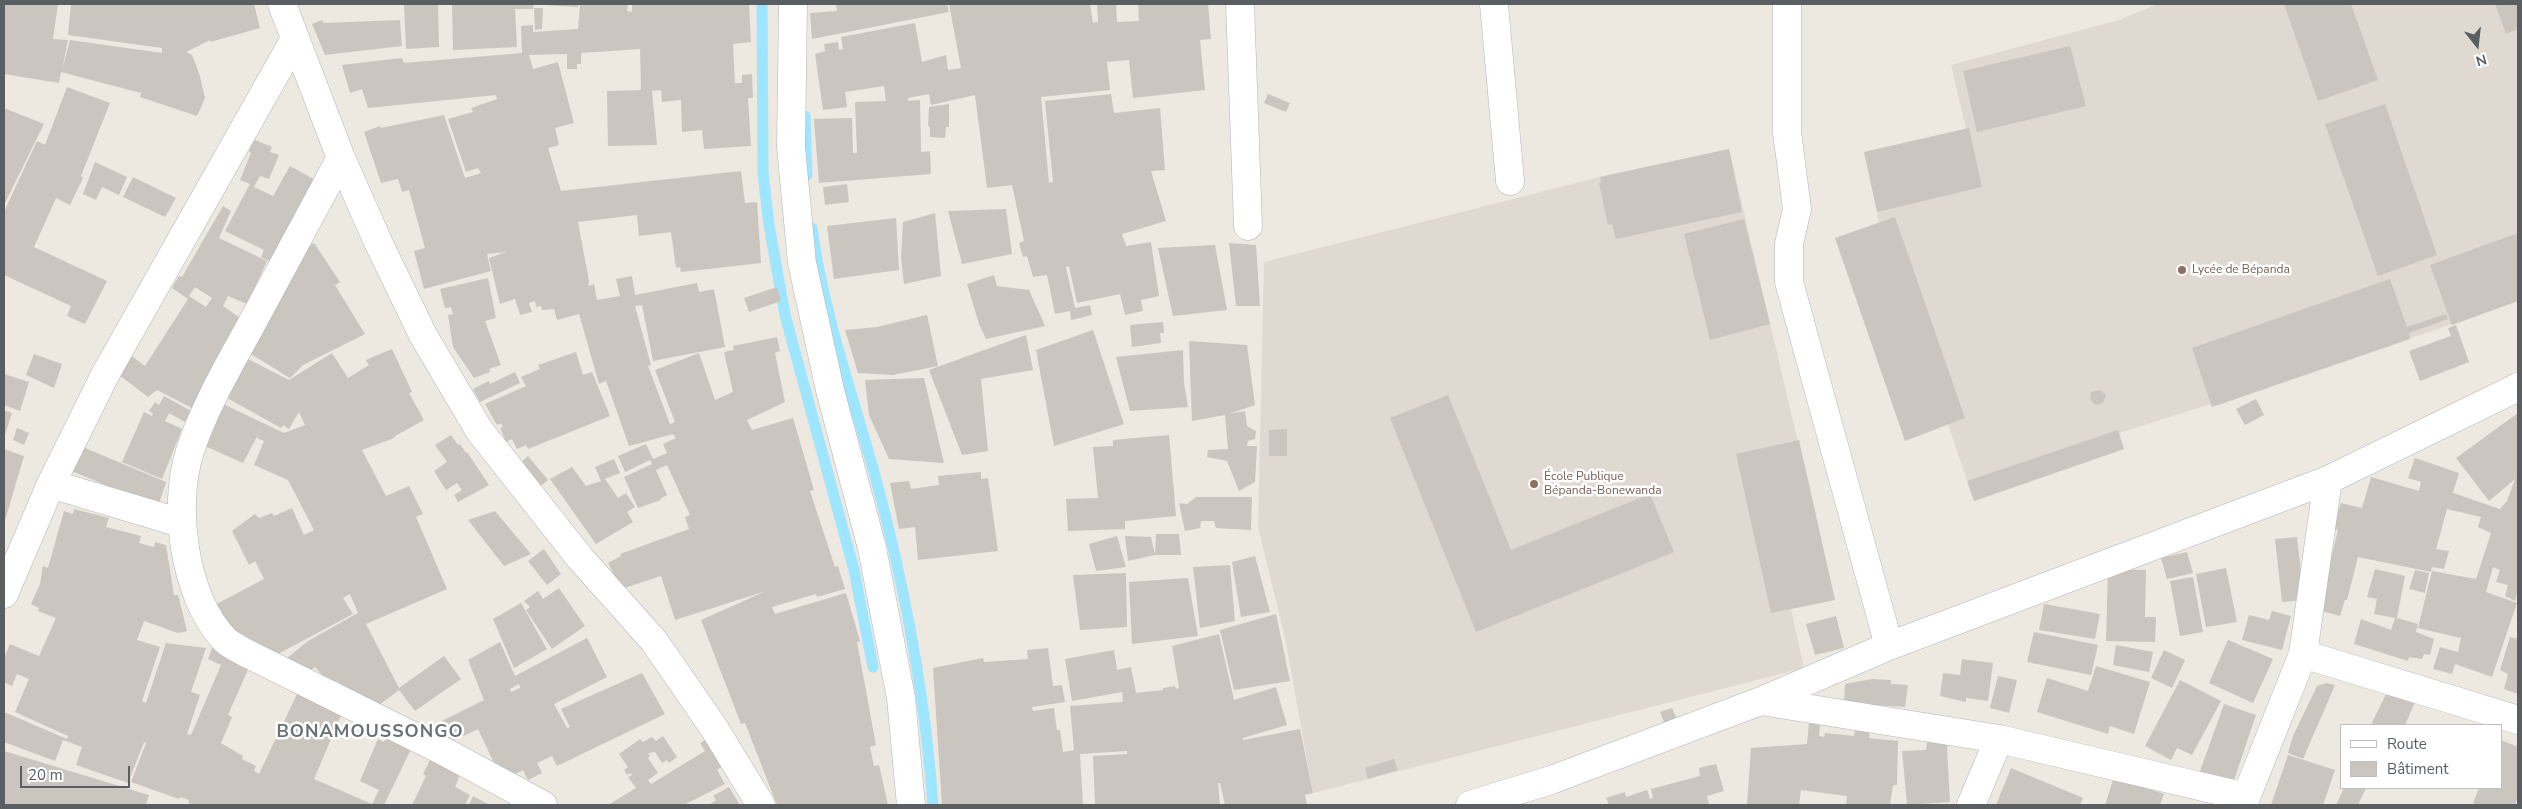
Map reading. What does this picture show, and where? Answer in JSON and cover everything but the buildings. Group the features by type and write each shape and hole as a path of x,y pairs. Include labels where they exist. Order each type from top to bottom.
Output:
{"street":[{"path":"282,4 341,158 424,335 479,430 580,558 654,641 714,728 761,805"},
{"path":"793,4 791,147 802,263 830,390 872,548 901,698 911,805"},
{"path":"1240,4 1248,226"},
{"path":"1494,4 1510,181"},
{"path":"1788,4 1787,132 1796,209 1789,244 1789,282 1889,646"},
{"path":"4,594 51,484 106,373 295,38"},
{"path":"341,158 209,406 190,452 182,500 181,523 198,594 212,623 226,640 246,653 445,752 543,805"},
{"path":"1470,805 1551,780 1761,701 1889,646 2328,480 2518,387"},
{"path":"1761,701 1999,739 2245,801 2303,654 2328,480"},
{"path":"51,484 181,523"},
{"path":"2303,654 2518,720"},
{"path":"1972,805 1999,739"}],"shaded area":[{"name":"Lycée de Bépanda","path":"2158,4 2518,4 2518,301 2212,407 2211,404 2119,433 2124,449 1974,501 1948,424 1905,441 1877,211 1864,152 1966,129 1951,65 2119,20"},
{"name":"École Publique Bépanda-Bonewanda","path":"1729,149 1835,600 1791,609 1804,668 1313,793 1285,638 1258,527 1264,262 1600,177"}],"waterway":[{"path":"762,4 763,173 769,225 785,315 854,570 873,667"},
{"path":"805,116 807,175"},
{"path":"812,228 818,265 835,337 876,478 902,586 921,695 933,805"}],"place":[{"name":"Lycée de Bépanda","path":"2182,270"},
{"name":"École Publique Bépanda-Bonewanda","path":"1534,484"}],"district":[{"name":"BONAMOUSSONGO","path":"370,733"}]}
